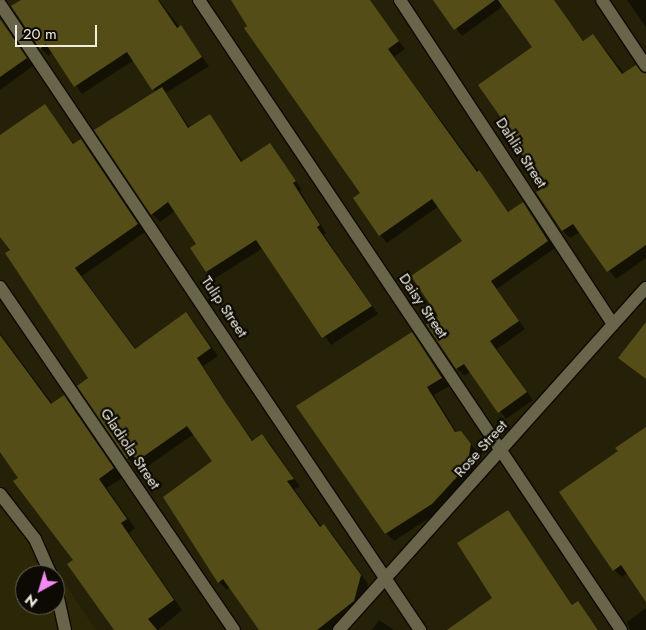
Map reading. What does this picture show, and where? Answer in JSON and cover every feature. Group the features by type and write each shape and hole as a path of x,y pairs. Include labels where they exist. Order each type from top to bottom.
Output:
{"street":[{"name":"Daisy Street","path":"199,0 621,630"},
{"name":"Dahlia Street","path":"400,0 614,324"},
{"path":"602,0 646,66"},
{"name":"Tulip Street","path":"0,4 420,630"},
{"name":"Gladiola Street","path":"0,287 234,630"},
{"name":"Rose Street","path":"339,630 501,452 646,288"},
{"path":"0,494 35,539 47,565"},
{"path":"62,615 65,630"}],"shaded area":[{"path":"0,486 53,565 15,565 15,615 65,615 65,584 96,630 0,630"}],"building":[{"path":"21,0 158,0 177,28 181,25 202,57 152,90 127,52 74,87 46,44 40,49 11,6"},
{"path":"231,0 370,0 399,41 388,49 477,172 479,170 508,212 523,202 548,241 491,281 519,321 490,341 527,392 498,413 464,364 456,369 426,324 438,316 411,276 462,241 432,199 379,236 353,198 360,193 244,28 247,26"},
{"path":"433,0 495,0 454,30"},
{"path":"498,0 554,0 583,41 593,34 622,74 636,65 646,74 646,245 607,272 573,224 562,231 536,192 545,186 500,125 504,122 478,85 532,47"},
{"path":"0,19 27,58 0,77"},
{"path":"162,87 188,128 210,114 241,162 270,143 296,181 293,183 320,225 317,227 372,306 322,338 256,240 206,272 190,248 196,244 168,202 151,215 94,130"},
{"path":"45,104 73,144 81,139 138,224 75,268 135,349 186,312 211,348 197,358 224,400 252,441 262,434 294,479 287,481 320,527 324,524 361,575 354,601 317,630 259,630 223,579 218,583 163,497 212,461 187,426 137,461 132,455 127,459 77,386 88,378 5,253 10,250 0,237 0,135"},
{"path":"646,322 646,379 618,358"},
{"path":"412,332 442,378 427,387 455,432 461,431 471,444 467,466 432,504 385,534 296,406"},
{"path":"0,335 51,404 64,395 114,468 99,479 127,519 121,523 174,600 148,619 157,630 114,630 67,564 73,560 13,481 18,478 0,452"},
{"path":"646,427 646,602 621,565 613,571 559,492 618,451 615,448"},
{"path":"508,510 572,605 578,601 598,630 447,630 492,598 457,543"}]}
